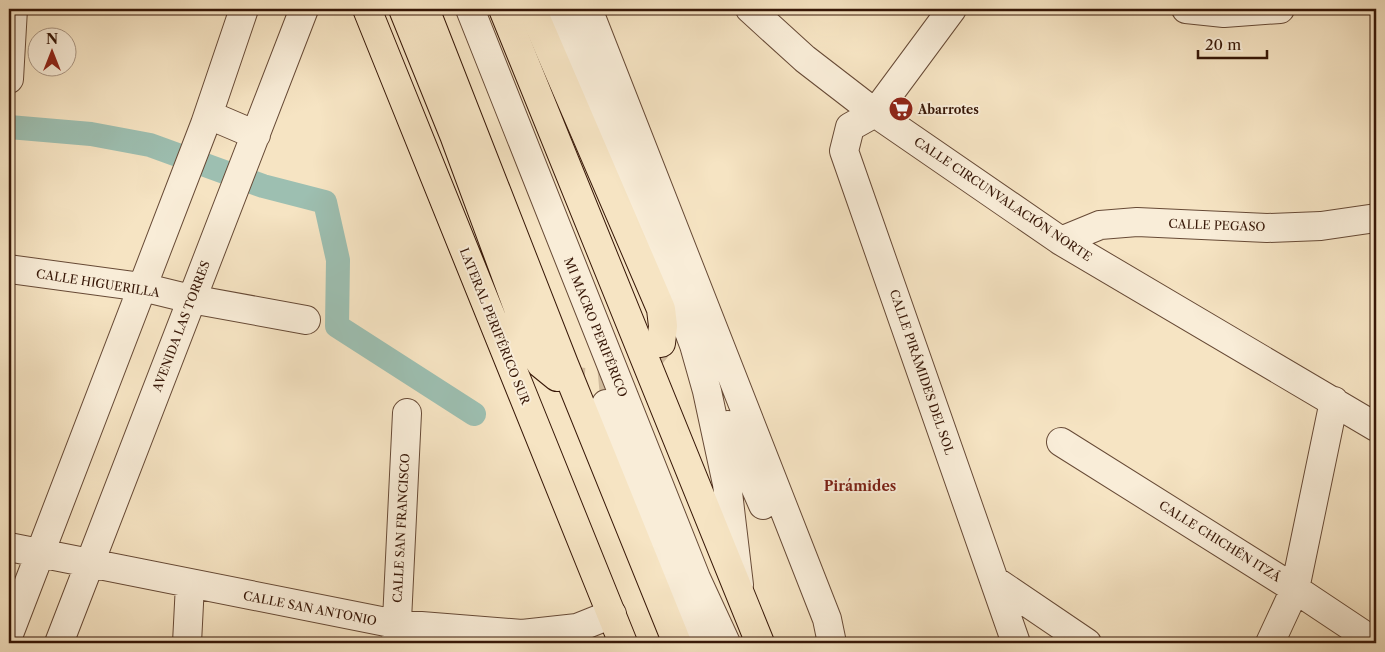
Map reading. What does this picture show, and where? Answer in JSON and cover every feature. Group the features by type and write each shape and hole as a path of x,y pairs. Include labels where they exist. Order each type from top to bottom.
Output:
{"main road":[{"name":"LATERAL PERIFÉRICO SUR","path":"367,9 623,643"},
{"path":"403,9 454,135 535,354 541,364 557,377"},
{"path":"425,9 564,364 677,643"},
{"path":"503,9 760,643"},
{"path":"532,9 661,309 664,326 661,343"}],"street":[{"path":"9,79 13,9"},
{"path":"9,634 207,120 244,9"},
{"name":"AVENIDA LAS TORRES","path":"59,643 304,9"},
{"name":"MI MACRO PERIFÉRICO","path":"451,9 700,643"},
{"name":"MI MACRO PERIFÉRICO","path":"470,9 696,578 726,643"},
{"path":"560,9 619,147 694,345 744,464 825,643"},
{"path":"588,9 827,619 832,643"},
{"name":"CALLE CIRCUNVALACIÓN NORTE","path":"750,9 804,58 874,113 1061,240 1376,427"},
{"path":"874,113 952,9"},
{"path":"1186,9 1224,13 1280,9"},
{"name":"CALLE PIRÁMIDES DEL SOL","path":"874,113 850,127 844,151 1016,643"},
{"path":"207,120 254,138"},
{"name":"CALLE PEGASO","path":"1061,240 1100,225 1137,222 1267,228 1321,226 1376,218"},
{"name":"CALLE HIGUERILLA","path":"9,269 142,287 191,299 306,320"},
{"path":"694,345 709,400 727,484 737,551 740,597"},
{"path":"1270,643 1296,589 1334,401"},
{"name":"CALLE SAN FRANCISCO","path":"396,634 407,413"},
{"name":"CALLE CHICHÉN ITZÁ","path":"1061,442 1296,589 1376,643"},
{"name":"CALLE SAN ANTONIO","path":"9,547 190,584 396,634 522,634 578,628 612,614"},
{"path":"994,580 1087,643"},
{"path":"187,643 190,584"}],"waterway":[{"path":"9,127 91,134 150,145 263,186 325,202 338,260 337,326 474,414"}],"tunnel":[{"path":"557,377 587,382 614,378 639,366 660,344"}],"place":[{"name":"Abarrotes","path":"901,109"}],"district":[{"name":"Pirámides","path":"860,486"}]}
